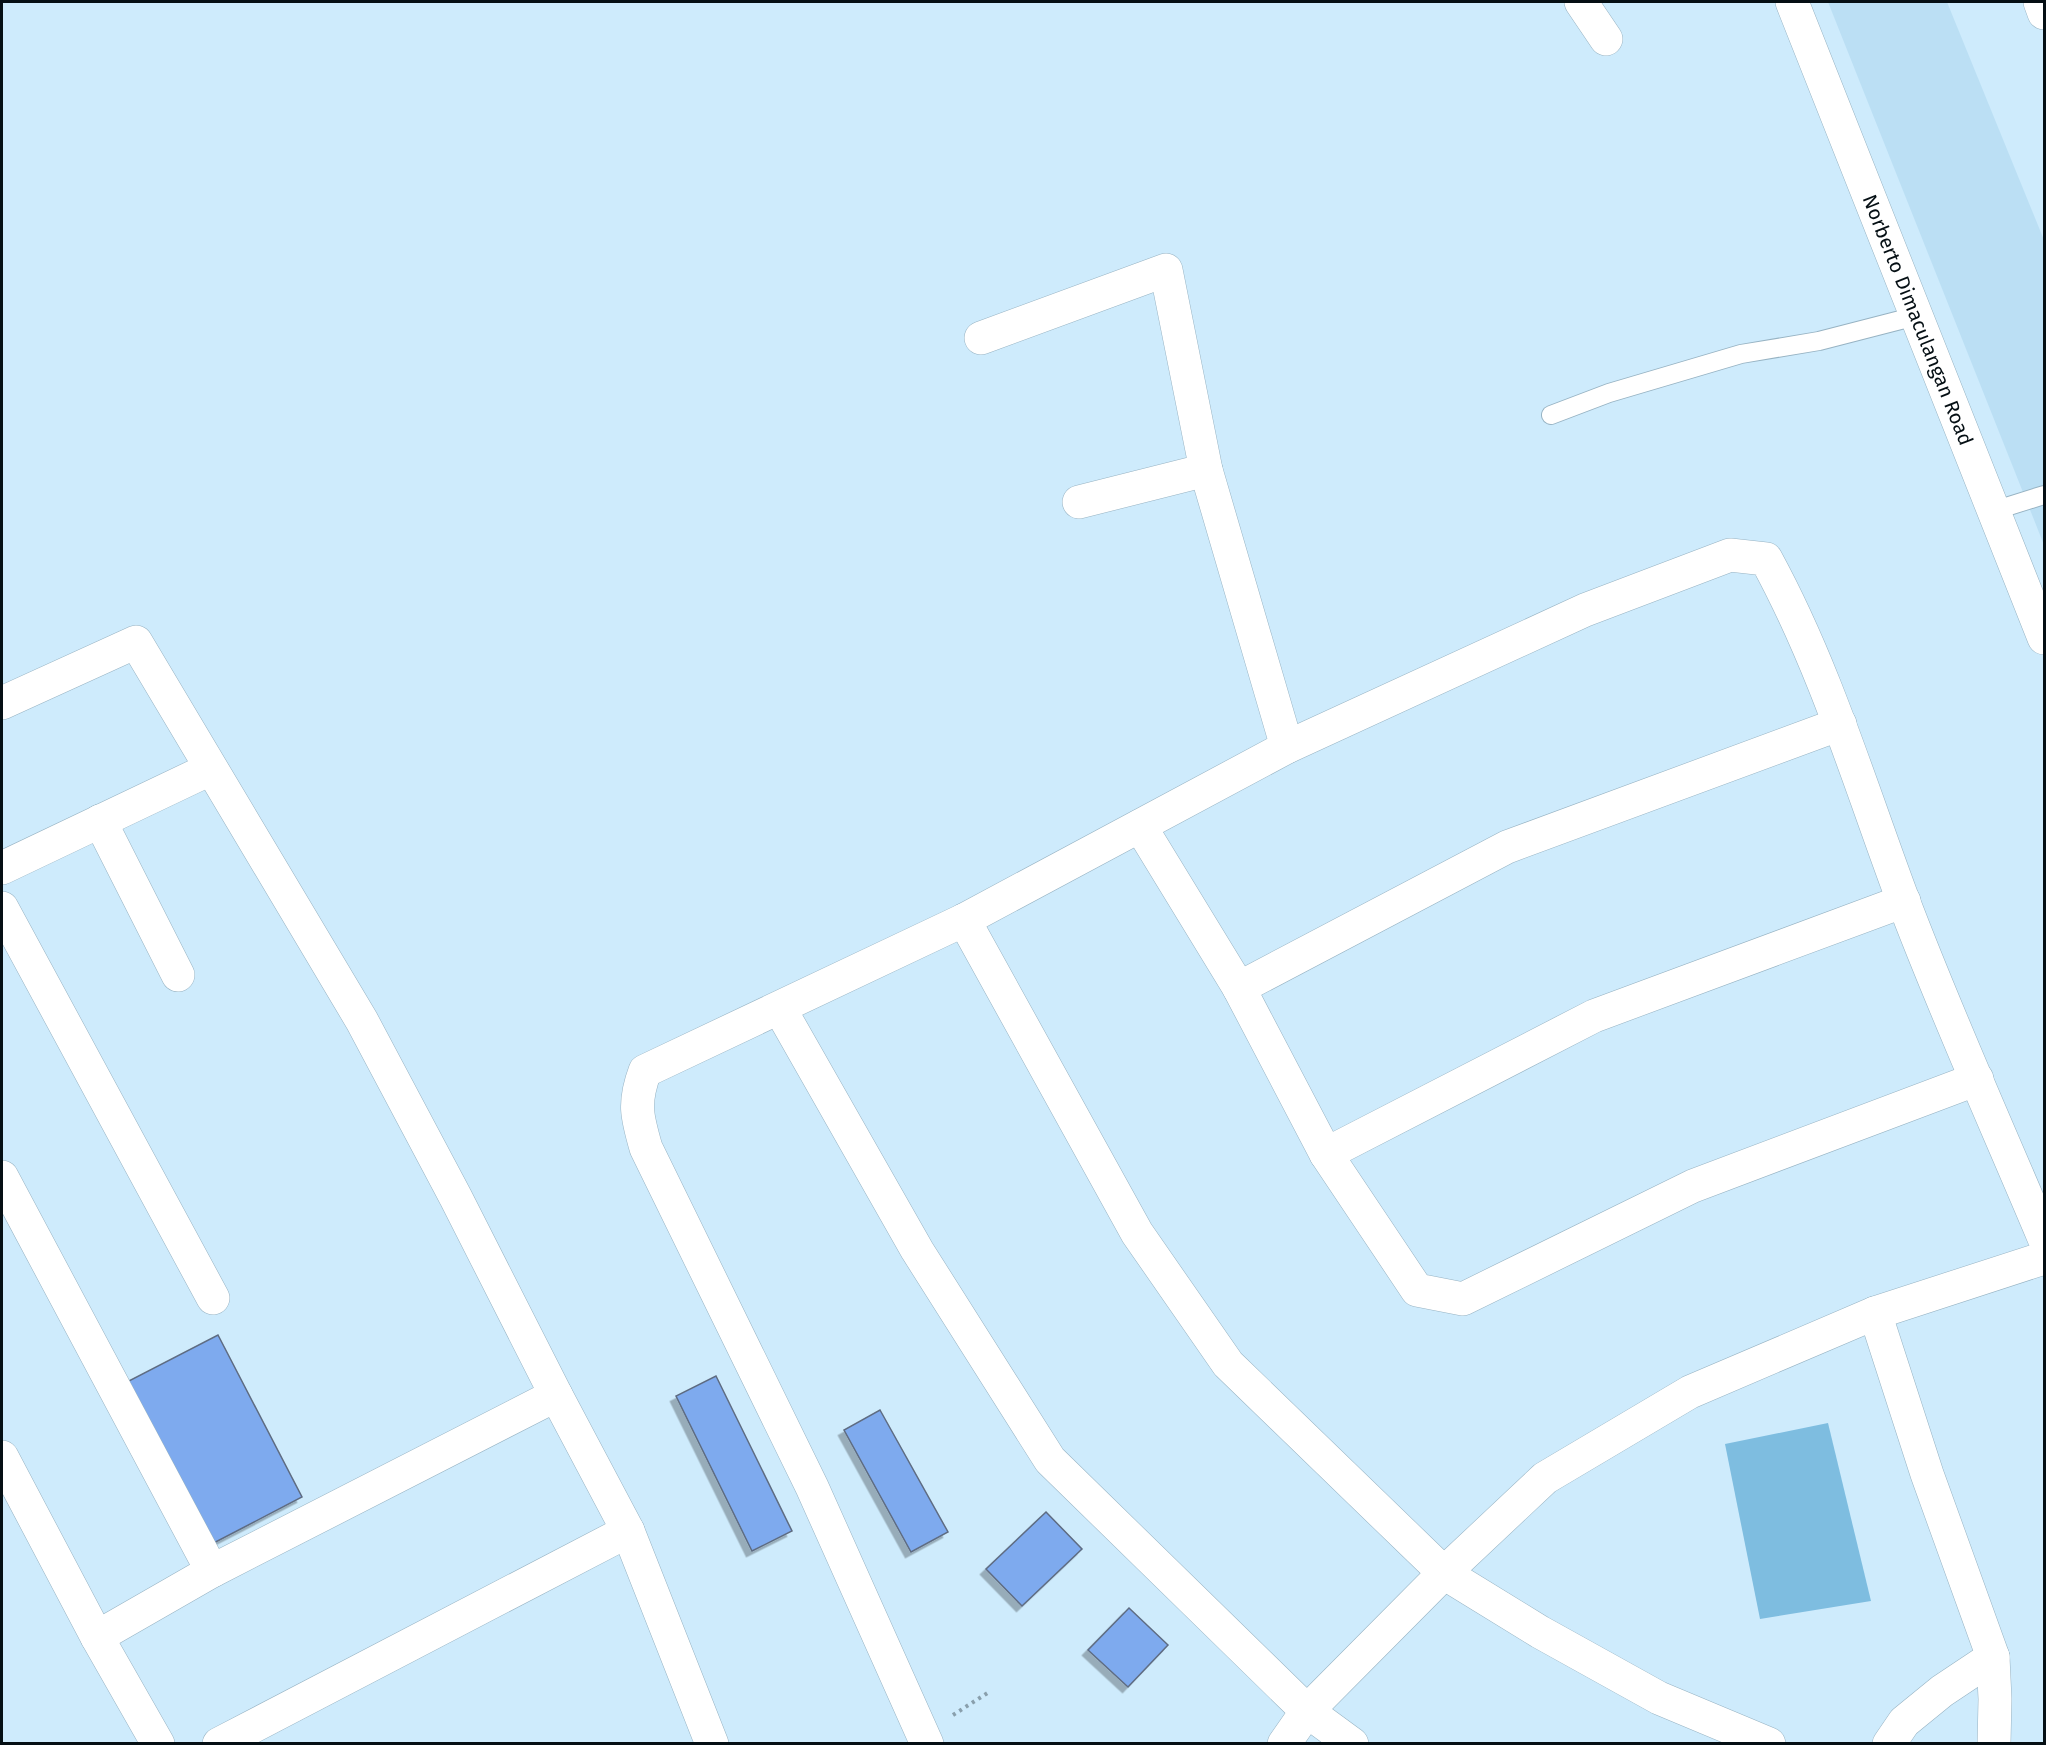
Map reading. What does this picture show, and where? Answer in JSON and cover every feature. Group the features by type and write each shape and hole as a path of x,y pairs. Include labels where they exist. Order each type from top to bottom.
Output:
{"street":[{"path":"1581,2 1606,39"},
{"path":"2040,2 2044,13"},
{"name":"Norberto Dimaculangan Road","path":"1796,3 1916,316 2044,639"},
{"path":"981,338 1166,270 1206,470 1287,747"},
{"path":"1079,502 1206,470"},
{"path":"927,1743 812,1486 646,1148 637,1118 638,1091 645,1071 964,920 1287,747 1585,610 1730,555 1766,560 1790,604 1840,724 1904,901 2044,1238"},
{"path":"2,704 136,642 362,1021 456,1198 628,1531 712,1743"},
{"path":"1239,988 1507,847 1840,724"},
{"path":"2,868 210,769"},
{"path":"100,821 178,975"},
{"path":"1140,826 1239,988 1326,1154 1417,1290 1463,1299 1693,1186 1977,1079"},
{"path":"1326,1154 1594,1016 1904,901"},
{"path":"2,908 213,1298"},
{"path":"964,920 1137,1233 1228,1364 1444,1573 1540,1632 1659,1698 1769,1743"},
{"path":"780,1009 917,1250 1050,1460 1306,1711 1352,1743"},
{"path":"2,1177 212,1571"},
{"path":"1284,1743 1306,1711 1444,1573 1545,1478 1689,1392 1875,1313 2044,1258"},
{"path":"1875,1313 1927,1474 1993,1657 1994,1743"},
{"path":"97,1637 212,1571 556,1395"},
{"path":"2,1457 97,1637 158,1743"},
{"path":"219,1743 628,1531"},
{"path":"1889,1743 1904,1722 1942,1690 1993,1657"}],"lane":[{"path":"1551,414 1609,393 1742,354 1819,341 1916,316"},
{"path":"1993,511 2044,495"}],"shaded area":[{"path":"1828,2 1947,2 2044,240 2044,545"},
{"path":"1828,1423 1871,1601 1760,1619 1725,1444"}],"building":[{"path":"218,1335 302,1497 206,1547 121,1385"},
{"path":"716,1376 792,1531 752,1551 676,1396"},
{"path":"880,1410 948,1532 911,1552 844,1430"},
{"path":"1046,1512 1082,1549 1022,1606 986,1569"},
{"path":"1129,1608 1168,1645 1128,1687 1088,1650"}]}
